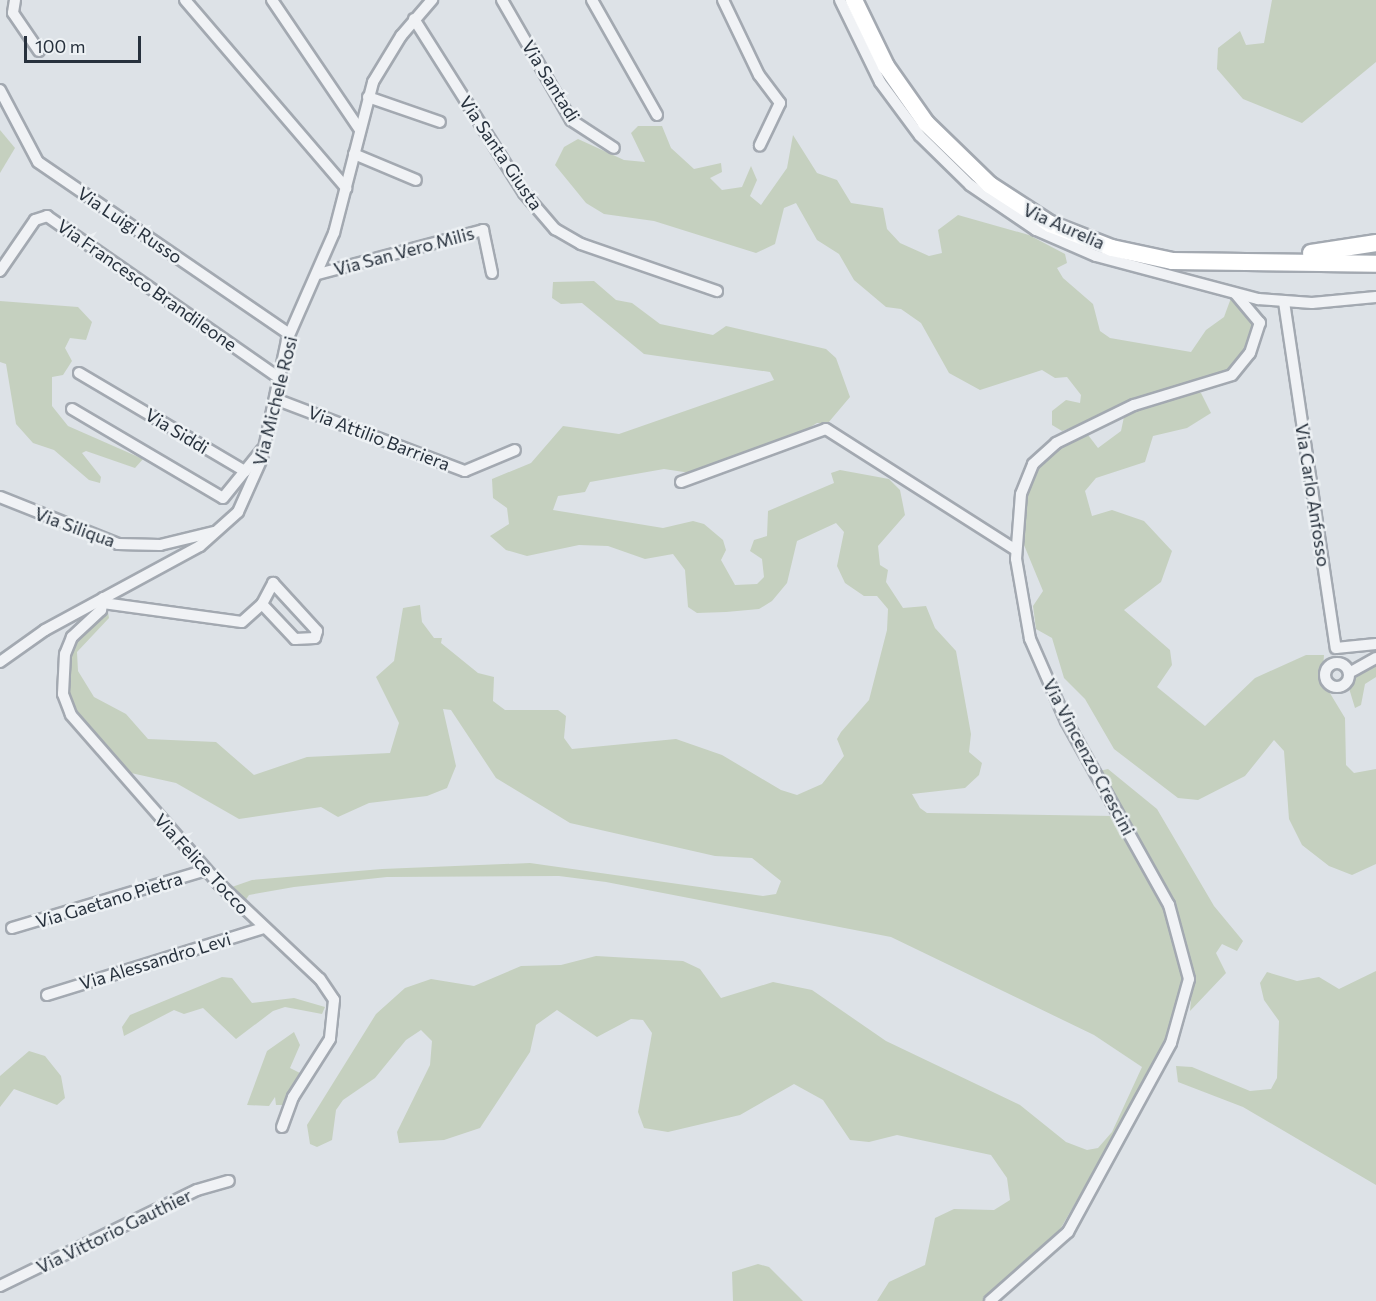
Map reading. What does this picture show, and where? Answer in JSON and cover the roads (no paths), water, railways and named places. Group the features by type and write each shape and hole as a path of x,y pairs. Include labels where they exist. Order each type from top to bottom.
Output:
{"highway":[{"name":"Via Aurelia","path":"854,0 886,66 926,123 984,181 1050,224 1112,248 1172,261 1376,264"},
{"name":"Via Aurelia","path":"866,0 886,45 938,121 978,163 1044,208 1100,233 1151,246 1376,254"},
{"path":"1311,253 1376,243"},
{"path":"1143,268 1376,271"}],"street":[{"path":"15,0 13,14 39,51"},
{"path":"185,0 346,188"},
{"path":"273,0 360,130"},
{"path":"416,0 417,15"},
{"name":"Via Michele Rosi","path":"0,662 223,529 249,493 266,445 278,377 290,334 318,274 346,188 368,97 417,15 432,0"},
{"name":"Via Santadi","path":"502,0 573,122 614,148"},
{"path":"592,0 657,115"},
{"path":"723,0 759,75 780,103 760,145"},
{"path":"840,0 887,92 951,169 1046,235 1143,268 1236,294 1284,302 1376,297"},
{"name":"Via Santa Giusta","path":"417,15 524,193 555,229 581,244 717,291"},
{"name":"Via Luigi Russo","path":"0,90 38,162 290,334"},
{"path":"368,97 440,122"},
{"path":"354,154 416,180"},
{"name":"Via Francesco Brandileone","path":"0,271 35,220 49,217 278,377"},
{"name":"Via San Vero Milis","path":"318,274 483,231 492,273"},
{"name":"Via Vincenzo Crescini","path":"990,1301 1068,1232 1171,1043 1189,979 1169,905 1038,661 1026,624 1016,550 1021,494 1043,452 1116,412 1220,382 1240,366 1260,323 1236,294"},
{"name":"Via Carlo Anfosso","path":"1284,302 1336,648 1336,663 1326,672 1329,683 1343,685 1349,673"},
{"name":"Via Siddi","path":"79,374 245,471"},
{"name":"Via Attilio Barriera","path":"275,399 467,471 514,450"},
{"path":"72,409 223,498 266,445"},
{"path":"681,482 826,429 1016,550"},
{"name":"Via Siliqua","path":"0,497 90,537 127,546 168,544 223,529"},
{"path":"103,601 242,622 262,604 273,583 318,631 315,638 295,639 262,604"},
{"name":"Via Felice Tocco","path":"103,601 67,646 66,705 91,743 206,870 325,985 336,1009 327,1048 293,1097 282,1127"},
{"path":"1336,648 1376,644"},
{"path":"1336,663 1349,673 1376,658"},
{"name":"Via Gaetano Pietra","path":"12,928 206,870"},
{"name":"Via Alessandro Levi","path":"47,995 264,927"},
{"name":"Via Vittorio Gauthier","path":"0,1287 197,1190 230,1181"}]}
